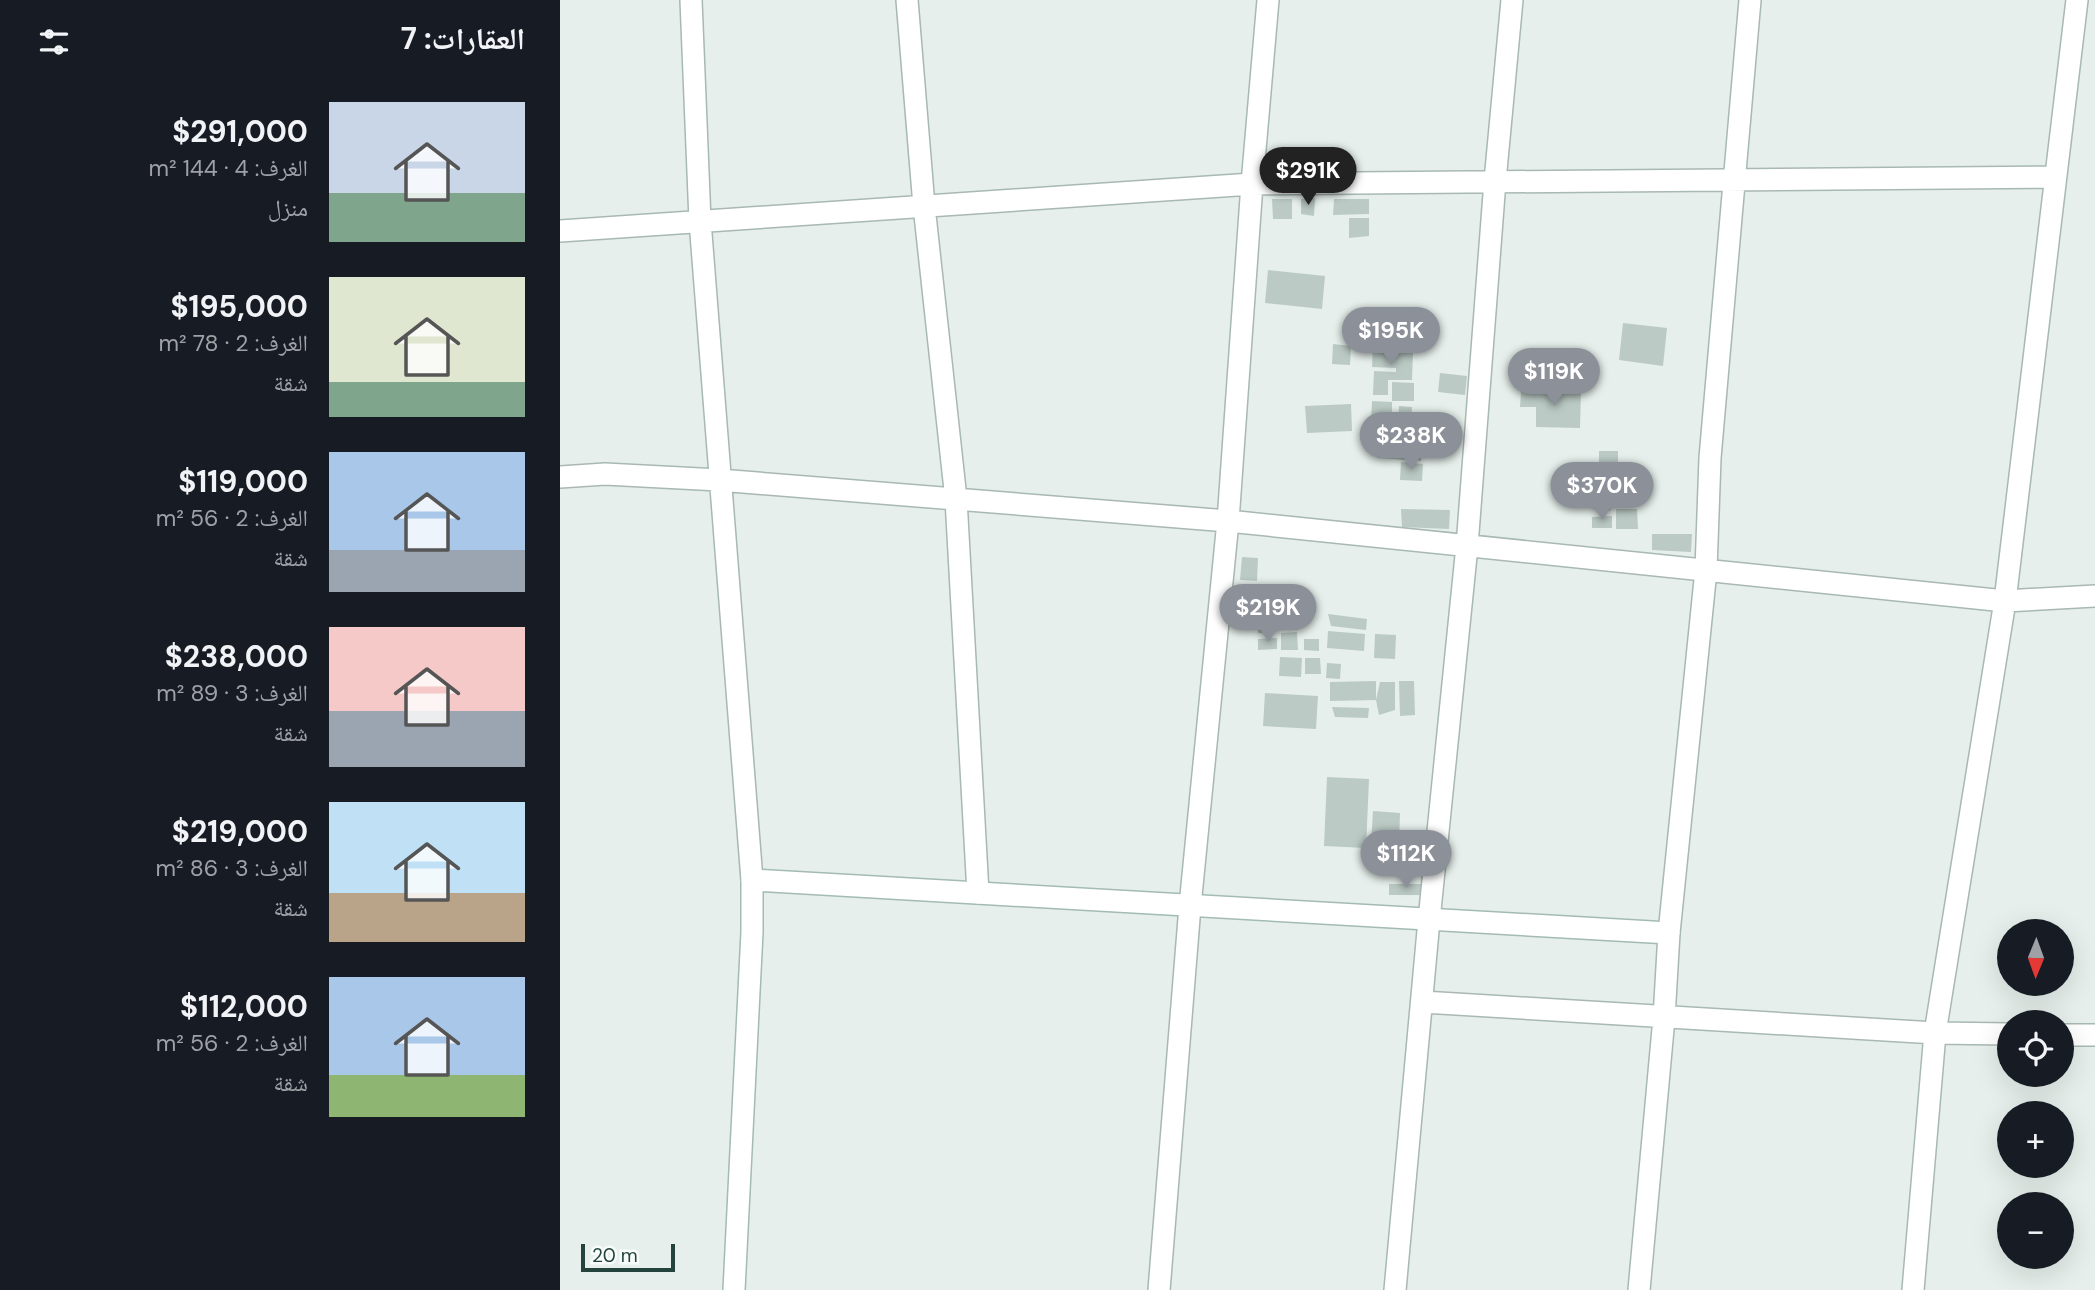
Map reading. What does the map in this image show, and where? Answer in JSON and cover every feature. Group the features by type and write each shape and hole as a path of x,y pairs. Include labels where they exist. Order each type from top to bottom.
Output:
{"street":[{"path":"691,0 700,221 752,880 752,932 734,1290"},
{"path":"907,0 924,206 956,499 978,893"},
{"path":"1159,1290 1190,906 1228,520 1268,0"},
{"path":"1395,1290 1467,546 1512,0"},
{"path":"1639,1290 1664,1018 1669,933 1706,570 1710,458 1750,0"},
{"path":"1913,1290 1935,1034 2005,601 2077,0"},
{"path":"560,231 1252,184 2054,177"},
{"path":"560,477 605,474 719,480 1228,520 2005,601 2095,596"},
{"path":"752,880 1669,933"},
{"path":"1423,1002 1935,1034 1997,1034"},
{"path":"2074,1035 2095,1035"}],"building":[{"path":"1315,198 1314,216 1301,214 1301,199"},
{"path":"1272,199 1292,199 1292,219 1273,219"},
{"path":"1334,199 1369,199 1369,214 1333,215"},
{"path":"1349,218 1369,218 1369,236 1349,238"},
{"path":"1268,270 1325,276 1322,309 1265,303"},
{"path":"1623,323 1667,328 1663,366 1619,360"},
{"path":"1333,344 1351,346 1350,365 1332,364"},
{"path":"1373,346 1396,347 1396,351 1413,352 1412,380 1388,380 1388,395 1373,395 1374,371 1396,372 1396,368 1372,367"},
{"path":"1440,373 1467,376 1465,395 1438,392"},
{"path":"1392,382 1414,383 1414,401 1392,401"},
{"path":"1521,391 1581,391 1580,428 1536,427 1536,407 1520,407"},
{"path":"1372,401 1392,402 1392,425 1371,424"},
{"path":"1351,404 1352,431 1307,433 1305,406"},
{"path":"1399,406 1412,407 1411,427 1398,426"},
{"path":"1379,436 1423,439 1421,461 1377,458"},
{"path":"1599,451 1618,451 1618,469 1599,468"},
{"path":"1401,462 1423,464 1422,481 1400,480"},
{"path":"1593,495 1612,497 1610,511 1592,508"},
{"path":"1616,496 1638,497 1637,506 1615,505"},
{"path":"1401,509 1450,510 1449,529 1402,527"},
{"path":"1616,509 1637,509 1638,529 1616,529"},
{"path":"1612,516 1612,528 1592,528 1592,517"},
{"path":"1652,534 1692,534 1691,552 1652,550"},
{"path":"1242,557 1258,558 1257,581 1240,580"},
{"path":"1328,614 1367,619 1366,630 1331,626"},
{"path":"1258,616 1273,616 1273,634 1258,633"},
{"path":"1279,618 1298,618 1298,630 1279,630"},
{"path":"1328,631 1365,634 1364,651 1327,648"},
{"path":"1297,632 1298,650 1281,650 1281,633"},
{"path":"1375,634 1396,635 1395,659 1374,658"},
{"path":"1277,638 1277,649 1258,650 1258,639"},
{"path":"1304,639 1319,639 1319,651 1304,650"},
{"path":"1280,657 1302,658 1301,677 1279,676"},
{"path":"1305,658 1320,658 1321,674 1305,674"},
{"path":"1327,663 1341,664 1340,679 1326,678"},
{"path":"1376,681 1376,700 1330,701 1330,682"},
{"path":"1399,681 1414,681 1415,715 1400,716"},
{"path":"1380,682 1395,682 1395,710 1379,715 1376,700"},
{"path":"1265,693 1318,696 1316,729 1263,726"},
{"path":"1332,707 1369,708 1368,718 1335,717"},
{"path":"1327,777 1369,779 1366,848 1324,846"},
{"path":"1373,811 1400,813 1399,846 1371,845"},
{"path":"1389,884 1424,884 1424,895 1389,895"}]}
